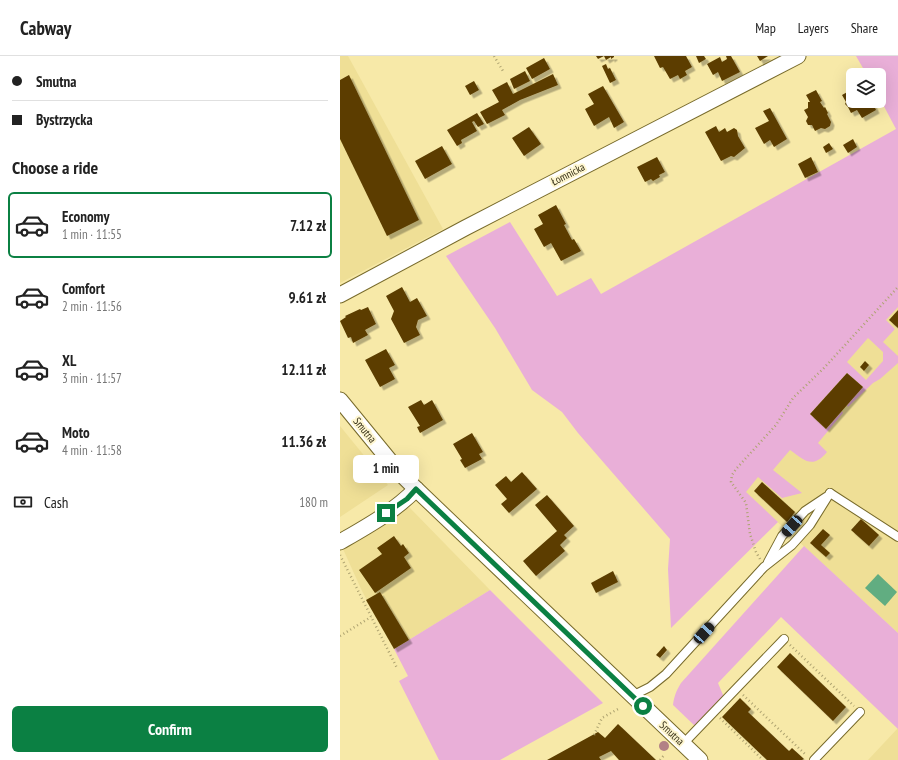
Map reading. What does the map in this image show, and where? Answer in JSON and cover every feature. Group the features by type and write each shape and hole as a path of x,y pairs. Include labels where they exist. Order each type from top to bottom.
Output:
{"street":[{"name":"Łomnicka","path":"340,295 465,228 798,56"},
{"name":"Smutna","path":"340,400 399,472 700,760"},
{"path":"340,542 365,528 407,499 416,489"}],"lane":[{"path":"764,567 782,536 805,511 830,493"},
{"path":"632,696 650,688 666,674 764,567 792,545 810,525 830,493"},
{"path":"830,493 898,537"},
{"path":"683,744 784,639"},
{"path":"812,759 860,712"}],"path":[{"path":"494,56 503,70"},
{"path":"764,567 756,552 750,534 746,503 731,482 732,476 736,469 776,425 793,398 829,363 898,287"},
{"path":"340,556 397,668"},
{"path":"340,636 371,617"},
{"path":"784,639 860,712"},
{"path":"741,693 812,759"},
{"path":"594,735 602,718 618,709"},
{"path":"718,716 763,760"},
{"path":"660,760 665,754"}],"shaded area":[{"path":"340,56 348,56 443,229 340,283"},
{"path":"856,56 898,56 898,307 886,320 895,329 883,342 898,356 898,363 880,379 873,383 848,407 847,405 863,387 847,373 810,414 826,429 842,411 843,413 818,443 827,452 822,457 813,462 809,462 790,450 773,470 802,493 782,498 758,477 746,492 778,522 671,628 668,569 670,539 578,433 562,412 532,390 495,328 446,256 510,222 557,296 591,278 601,294 896,129 885,108 886,68 863,68","holes":["868,338 883,352 883,361 866,380 847,362"]},
{"path":"898,295 898,633 734,482"},
{"path":"340,426 388,485 340,517"},
{"path":"409,507 490,590 394,649 362,591 343,549"},
{"path":"804,546 898,633 898,729 781,617 718,683 723,698 695,726 673,705 681,683"},
{"path":"878,574 897,592 885,606 865,588"},
{"path":"490,590 603,703 500,760 439,760 399,681 408,676 394,649"},
{"path":"898,728 898,760 868,760"}],"building":[{"path":"596,56 604,56 598,59"},
{"path":"604,56 614,56 614,57 606,60"},
{"path":"654,56 686,56 692,67 685,71 687,75 680,79 678,75 670,79 663,67 660,68"},
{"path":"696,56 704,56 706,59 699,63"},
{"path":"726,56 731,56 740,72 722,81 718,72 713,75 707,64 720,57 722,62 727,59"},
{"path":"757,56 768,56 760,61"},
{"path":"544,58 550,69 532,79 526,68"},
{"path":"606,64 608,69 610,68 616,80 610,83 602,66"},
{"path":"525,71 530,81 514,89 510,79"},
{"path":"553,74 558,85 520,100 502,110 505,115 487,124 480,112 499,102 492,90 507,82 513,94"},
{"path":"349,75 419,220 387,236 340,139 340,80"},
{"path":"474,81 479,90 470,95 465,86"},
{"path":"603,86 624,122 614,128 609,117 594,126 585,109 594,104 588,94"},
{"path":"816,90 822,101 820,102 824,108 825,107 831,122 830,126 825,129 821,128 815,131 812,125 808,125 806,121 808,117 804,110 808,108 808,102 810,102 806,95"},
{"path":"846,93 846,102 842,95"},
{"path":"770,108 787,139 774,147 770,140 764,144 755,128 769,121 763,111"},
{"path":"848,108 875,108 876,110 862,118 857,110 851,113"},
{"path":"477,113 484,124 478,127 474,121 472,122 477,131 461,140 462,143 457,146 447,130"},
{"path":"716,126 719,132 725,128 727,132 734,128 737,130 738,136 745,148 734,157 731,156 721,161 705,132"},
{"path":"529,127 541,144 524,156 512,138"},
{"path":"853,139 857,147 848,153 843,145"},
{"path":"829,143 833,149 826,153 823,147"},
{"path":"442,146 452,164 425,179 415,161"},
{"path":"657,157 665,172 653,181 651,179 645,182 637,167"},
{"path":"811,157 818,172 805,178 798,164"},
{"path":"556,205 572,240 574,239 581,251 561,261 551,243 544,247 534,229 543,224 538,215"},
{"path":"402,287 410,302 417,298 427,316 418,320 416,327 420,335 404,343 391,319 394,311 386,296"},
{"path":"368,307 376,324 365,330 368,335 353,343 351,337 348,338 340,321 346,317 345,316"},
{"path":"898,310 898,328 889,320"},
{"path":"386,349 395,365 389,368 395,379 380,387 365,360"},
{"path":"865,361 869,365 864,371 860,367"},
{"path":"847,373 863,387 826,429 810,414"},
{"path":"421,400 424,405 432,400 443,420 420,433 417,427 420,426 408,407"},
{"path":"472,433 483,452 479,454 482,459 465,468 460,460 462,459 453,444"},
{"path":"522,472 537,489 509,513 501,504 507,499 495,485 506,476 511,482"},
{"path":"762,482 795,512 787,522 754,491"},
{"path":"547,495 574,526 564,535 567,538 560,545 565,551 536,576 523,561 557,531 535,505"},
{"path":"861,519 879,535 869,546 851,530"},
{"path":"823,529 830,535 821,545 830,553 826,557 810,543"},
{"path":"394,536 401,546 403,544 409,553 404,557 411,568 375,593 359,570 382,554 377,548"},
{"path":"613,571 618,582 596,593 591,583"},
{"path":"380,592 409,640 394,649 366,600"},
{"path":"664,646 667,650 660,658 656,655"},
{"path":"790,653 846,707 833,721 777,667"},
{"path":"740,698 751,709 748,712 789,751 792,748 804,759 767,760 722,717"},
{"path":"618,724 656,760 619,760 611,751 599,757 601,760 547,760 598,732 605,738"}],"route":[{"path":"386,513 407,499 416,489 643,706"}]}
